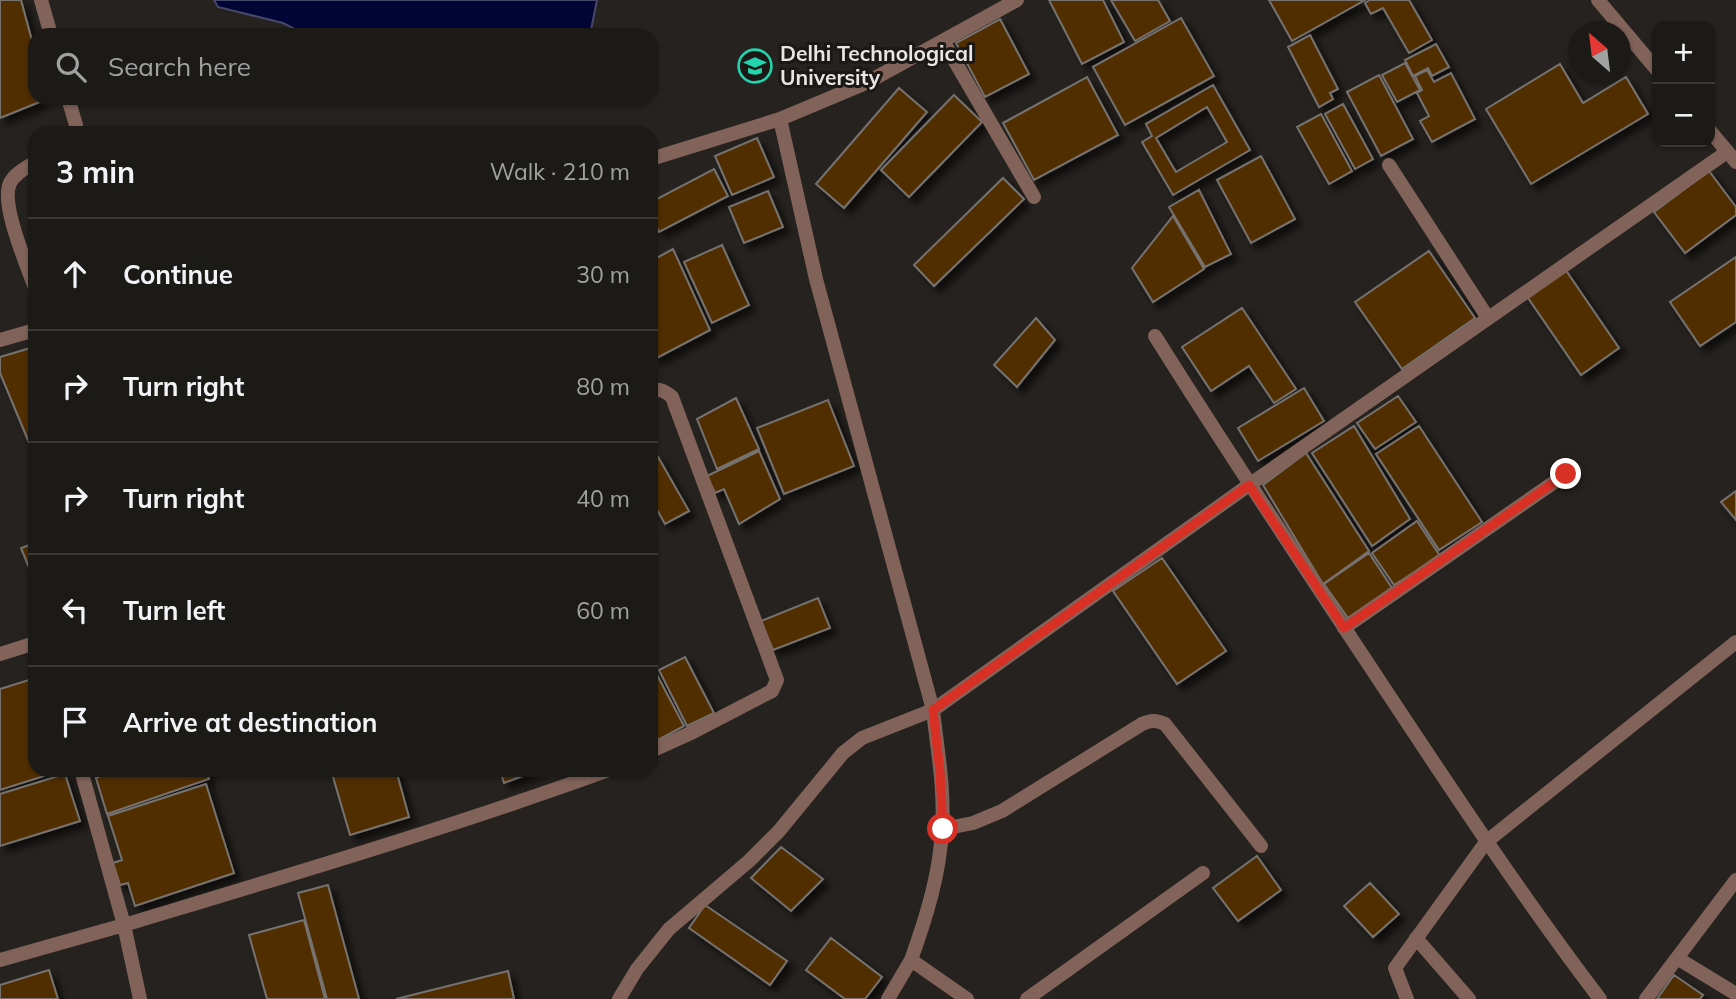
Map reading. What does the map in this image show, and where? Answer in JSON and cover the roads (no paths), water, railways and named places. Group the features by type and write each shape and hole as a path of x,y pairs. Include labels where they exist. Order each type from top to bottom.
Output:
{"street":[{"path":"41,0 49,28"},
{"path":"658,157 780,119 866,83 1017,0"},
{"path":"1598,0 1652,64"},
{"path":"943,41 1034,197"},
{"path":"70,105 76,126"},
{"path":"780,119 816,279 933,710 943,829 930,907 912,960 888,999"},
{"path":"619,999 637,969 669,929 749,861 779,831 843,753 862,738 933,710 1488,318 1732,157 1715,137"},
{"path":"1389,165 1488,318"},
{"path":"28,167 16,175 9,186 8,201 28,265"},
{"path":"0,340 28,332"},
{"path":"1155,336 1249,485 1486,842 1600,999"},
{"path":"658,389 672,397 777,680 772,691 658,748"},
{"path":"1344,628 1566,474"},
{"path":"1407,999 1395,968 1486,842 1736,642"},
{"path":"0,654 28,645"},
{"path":"943,829 973,823 1002,811 1150,720 1165,724 1261,846"},
{"path":"83,777 124,925 140,999"},
{"path":"0,960 401,841 588,777"},
{"path":"1027,999 1203,873"},
{"path":"1646,999 1736,880"},
{"path":"1416,938 1469,999"},
{"path":"1677,958 1736,994"},
{"path":"912,960 967,999"}],"place":[{"name":"Delhi Technological University","path":"755,66"}]}
